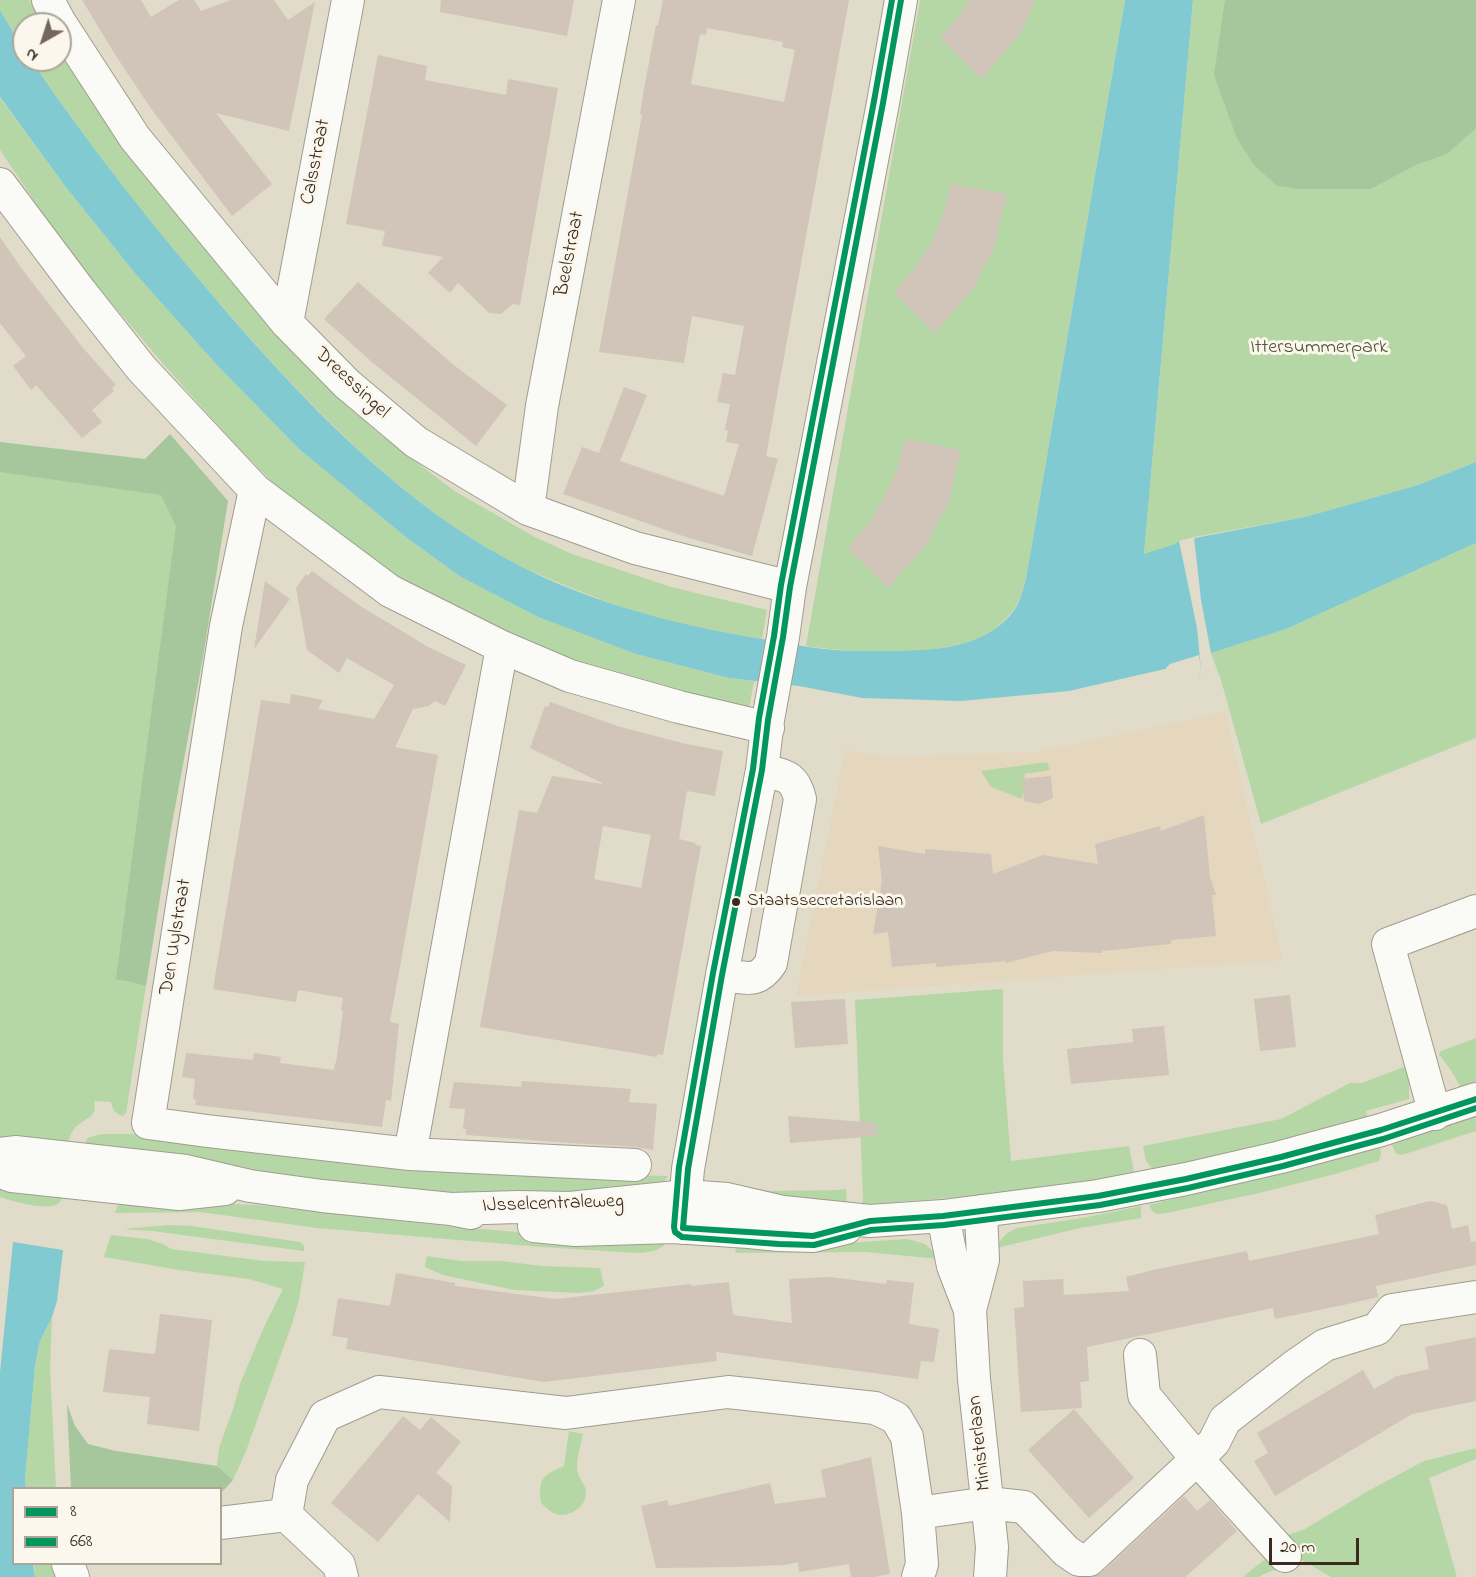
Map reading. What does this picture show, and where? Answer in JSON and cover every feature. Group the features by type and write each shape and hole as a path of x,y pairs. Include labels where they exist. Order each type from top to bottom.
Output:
{"street":[{"name":"Dreessingel","path":"48,0 59,21 135,138 287,323 347,384 416,442 528,509 635,548 790,587"},
{"name":"Beelstraat","path":"528,509 542,406 619,0"},
{"path":"683,1228 688,1169 722,975 762,770 790,587 901,0"},
{"name":"Calsstraat","path":"287,323 344,4"},
{"path":"0,184 141,368 255,490 390,591 502,647 570,676 679,707 768,724"},
{"name":"Den Uylstraat","path":"255,490 226,627 148,1123 411,1154 635,1165"},
{"path":"411,1154 502,647"},
{"path":"722,975 752,978 764,974 771,963 800,799 797,786 790,777 762,770"},
{"path":"1435,1114 1388,944 1476,911"},
{"name":"IJsselcentraleweg","path":"451,1209 570,1208 686,1196 727,1199 783,1212 870,1221 943,1216 1098,1196 1186,1179 1281,1157 1381,1130 1476,1099"},
{"name":"IJsselcentraleweg","path":"0,1154 15,1152 186,1171 250,1186 451,1209 520,1224 575,1230 683,1228 813,1236 870,1221"},
{"name":"IJsselcentraleweg","path":"0,1172 12,1176 179,1194 250,1186"},
{"name":"Ministerlaan","path":"970,1310 983,1260 981,1211"},
{"name":"Ministerlaan","path":"943,1216 953,1266 970,1310 974,1379 992,1547 990,1577"},
{"path":"918,1513 988,1503 1024,1507 1066,1551 1079,1560 1089,1560 1214,1442 1225,1420 1325,1345 1377,1329 1392,1310 1476,1297"},
{"path":"1140,1355 1144,1395 1197,1459 1285,1556"},
{"path":"286,1515 292,1480 325,1416 379,1392 566,1413 728,1392 875,1408 896,1418 906,1437 918,1513 922,1564 918,1577"},
{"path":"222,1523 286,1515"},
{"path":"286,1515 339,1565 342,1577"}],"shaded area":[{"path":"1225,712 1283,960 796,996 845,750 891,757 1038,752"}],"green space":[{"path":"0,0 29,0 36,12 12,12 12,30 0,10"},
{"path":"920,0 1125,0 1026,579 1018,602 1003,622 984,636 961,644 918,651 894,652 806,646"},
{"name":"Ittersummerpark","path":"1193,0 1476,0 1476,462 1418,485 1305,517 1194,537 1144,555"},
{"path":"1225,0 1476,0 1476,128 1447,154 1418,164 1370,189 1300,189 1277,186 1253,164 1236,136 1214,75"},
{"path":"72,66 309,368 347,406 382,436 456,492 535,537 572,554 671,587 767,610 762,639 693,627 653,617 607,602 521,567 479,543 399,486 327,419 259,348 150,220 39,72 72,72"},
{"path":"0,98 65,186 134,272 215,363 299,449 407,538 461,577 538,617 636,654 729,678 754,681 748,715 641,690 441,608 314,519 274,484 231,440 97,286 56,233 0,150"},
{"path":"170,434 228,501 146,986 116,979 176,526 161,495 0,472 0,442 145,459"},
{"path":"0,448 203,488 123,981 146,986 126,1113 123,1116 116,1113 111,1102 94,1101 95,1107 92,1115 75,1128 68,1142 0,1143"},
{"path":"1476,543 1476,738 1261,824 1221,680 1211,653 1286,629"},
{"path":"1047,762 1050,770 1025,774 1022,799 991,787 981,771"},
{"path":"1003,989 1003,1060 1011,1161 1129,1146 1134,1172 1081,1183 998,1194 862,1205 855,1000"},
{"path":"1476,1038 1476,1084 1461,1088 1439,1054 1441,1051"},
{"path":"1409,1065 1409,1099 1366,1111 1368,1119 1154,1171 1146,1161 1143,1146 1281,1119 1350,1083 1362,1083"},
{"path":"1476,1114 1476,1131 1402,1155 1396,1154 1391,1142"},
{"path":"101,1134 146,1134 532,1175 611,1181 631,1175 668,1176 660,1186 497,1198 324,1182 82,1147 88,1138"},
{"path":"1380,1146 1379,1161 1335,1174 1167,1213 1153,1212 1149,1205 1206,1191"},
{"path":"0,1180 63,1189 62,1198 59,1203 47,1206 30,1205 6,1199 0,1197"},
{"path":"749,1187 770,1191 846,1189 847,1206 747,1196"},
{"path":"123,1200 259,1205 456,1227 667,1241 658,1249 637,1253 541,1247 317,1228 200,1212 115,1213"},
{"path":"1141,1206 1141,1218 1080,1228 997,1248 1004,1236 1017,1228"},
{"path":"168,1225 192,1226 300,1242 304,1246 304,1251 123,1229"},
{"path":"111,1235 148,1239 171,1249 264,1261 305,1262 299,1300 291,1327 246,1451 233,1480 217,1466 219,1448 240,1384 283,1289 249,1279 104,1257"},
{"path":"908,1239 925,1244 939,1256 939,1259 866,1252 735,1253 738,1240 815,1245"},
{"path":"427,1256 461,1261 501,1261 542,1266 600,1268 604,1286 594,1291 579,1293 514,1290 443,1275 425,1267"},
{"path":"52,1317 50,1369 56,1487 26,1487 25,1479 35,1367 40,1341"},
{"path":"67,1404 75,1426 88,1444 116,1451 217,1466 233,1480 222,1492 222,1487 71,1487"},
{"path":"569,1431 583,1434 577,1466 586,1493 580,1507 571,1513 561,1515 552,1512 541,1503 540,1488 546,1475 564,1466"},
{"path":"1476,1448 1476,1459 1429,1478 1457,1577 1331,1577 1286,1551 1276,1539 1305,1529 1424,1461"},
{"path":"1270,1555 1280,1567 1260,1577 1243,1577"},
{"path":"34,1565 57,1565 60,1577 35,1577"}],"water":[{"path":"1125,0 1193,0 1144,554 1179,541 1305,517 1418,485 1476,462 1476,543 1286,629 1211,653 1221,680 1199,680 1201,670 1199,655 1170,664 1165,669 1069,691 961,701 862,698 799,686 729,678 636,654 538,617 461,577 407,538 299,449 215,363 134,272 65,186 0,97 0,10 12,30 12,72 39,72 76,125 149,219 225,310 281,372 340,433 403,488 436,514 505,558 576,591 652,616 729,633 846,651 936,649 972,641 1003,623 1019,602 1026,579"},
{"path":"13,1242 63,1250 57,1301 40,1341 35,1366 26,1487 12,1487 12,1565 33,1565 35,1577 0,1577 0,1372"}],"pier":[{"path":"1194,537 1201,600 1211,653 1221,680 1199,680 1201,670 1197,628 1179,541"}],"building":[{"path":"82,0 141,0 151,17 179,0 194,0 201,11 231,0 274,0 288,20 315,2 289,131 216,113 272,184 232,216 152,110"},
{"path":"441,0 574,0 567,36 440,12"},
{"path":"663,0 849,0 766,456 778,459 752,556 686,537 563,494 582,447 599,453 624,387 647,395 620,461 724,496 739,444 726,442 728,430 725,430 730,404 717,402 723,373 735,375 744,326 692,316 684,363 599,352 642,115 640,114 644,89 656,25 658,25","holes":["707,28 783,42 782,47 795,50 784,102 691,84 700,34 706,35"]},
{"path":"970,0 1035,0 1020,34 981,79 940,38"},
{"path":"378,55 427,66 425,80 506,95 508,79 558,88 520,305 513,304 501,314 489,313 458,283 450,293 428,273 443,257 382,246 385,231 346,224"},
{"path":"951,184 1007,194 993,252 974,288 935,333 894,293 914,269 931,243 943,215"},
{"path":"0,237 83,348 116,385 112,388 114,391 92,410 102,422 82,438 36,385 31,390 13,366 26,356 0,323"},
{"path":"358,282 455,366 507,405 476,446 373,363 324,319"},
{"path":"905,439 961,450 948,505 927,544 888,588 848,548 868,524 884,498 897,470"},
{"path":"312,571 360,606 428,647 466,665 445,706 435,701 429,706 413,709 395,747 438,755 390,1022 399,1024 391,1101 386,1100 382,1127 195,1105 196,1100 193,1099 195,1079 182,1077 186,1053 253,1060 254,1053 281,1057 280,1063 334,1070 336,1063 343,998 298,990 296,1002 213,989 261,700 290,704 291,694 323,700 318,709 374,719 394,685 347,658 339,673 307,650 296,588 306,574 308,576"},
{"path":"265,581 290,599 254,649"},
{"path":"550,702 617,726 723,751 715,796 687,791 679,839 701,846 663,1055 657,1054 657,1057 480,1027 519,810 537,813 552,776 602,784 530,748 545,706 548,707","holes":["603,826 651,835 641,888 594,879"]},
{"path":"1051,776 1053,798 1039,804 1024,801 1022,779"},
{"path":"1204,815 1210,877 1216,895 1212,895 1216,936 1171,940 1171,944 1102,951 1102,953 1053,951 1006,963 1006,961 936,967 936,963 892,967 888,932 873,934 882,881 878,846 925,854 925,849 991,854 993,874 1043,855 1098,864 1095,844 1160,826 1161,831"},
{"path":"1290,995 1296,1047 1260,1051 1254,999"},
{"path":"845,999 848,1044 795,1048 791,1002"},
{"path":"1164,1026 1169,1075 1071,1084 1067,1049 1133,1042 1132,1029"},
{"path":"522,1081 631,1089 629,1102 657,1104 653,1150 466,1135 466,1129 463,1129 465,1109 449,1108 454,1082 521,1087"},
{"path":"788,1116 877,1123 877,1136 790,1143"},
{"path":"1430,1201 1447,1205 1452,1229 1468,1225 1471,1242 1476,1241 1476,1265 1376,1286 1378,1297 1348,1304 1275,1319 1273,1308 1087,1347 1089,1381 1080,1382 1082,1408 1021,1412 1014,1308 1024,1307 1023,1281 1063,1279 1064,1295 1129,1291 1126,1277 1153,1270 1247,1251 1249,1261 1379,1234 1375,1215"},
{"path":"396,1273 455,1283 455,1286 556,1299 729,1282 733,1315 792,1323 789,1279 830,1277 886,1284 887,1280 914,1283 909,1324 939,1329 934,1362 921,1361 918,1379 716,1352 717,1361 544,1382 346,1349 348,1338 332,1336 338,1298 390,1306"},
{"path":"160,1314 212,1320 199,1431 147,1424 150,1397 103,1392 109,1349 155,1354"},
{"path":"1476,1337 1476,1401 1412,1414 1275,1496 1254,1461 1268,1453 1257,1433 1363,1370 1374,1389 1397,1376 1429,1369 1425,1347"},
{"path":"1074,1409 1134,1478 1089,1518 1028,1450"},
{"path":"403,1416 420,1430 431,1417 461,1442 436,1473 452,1486 450,1522 418,1494 378,1542 331,1503"},
{"path":"871,1457 890,1574 851,1577 849,1564 799,1572 798,1562 785,1565 656,1568 641,1506 667,1500 669,1506 770,1483 775,1504 826,1497 821,1470"},
{"path":"1184,1496 1197,1511 1210,1500 1237,1531 1185,1577 1092,1577 1101,1573"}],"transit line":[{"name":"668","path":"892,0 781,585 753,769 713,973 679,1167 675,1232 682,1237 814,1245 871,1230 944,1225 1100,1205 1283,1166 1383,1139 1476,1108"},
{"name":"8","path":"901,0 790,587 762,770 722,975 688,1169 683,1228 813,1236 870,1221 943,1216 1098,1196 1281,1157 1381,1130 1476,1099"}],"place":[{"name":"Staatssecretarislaan","path":"736,902"}]}
